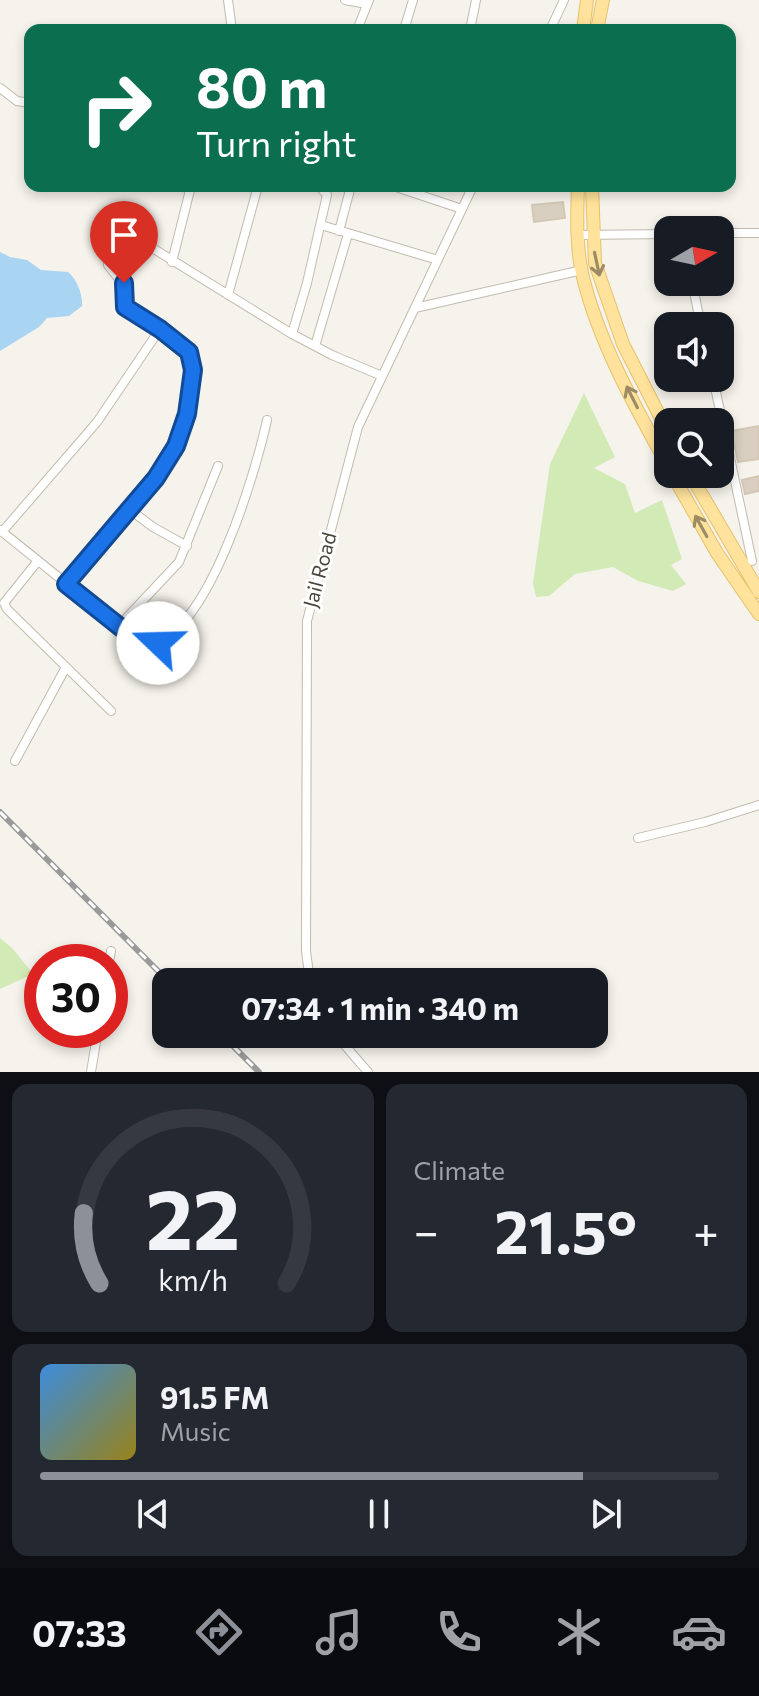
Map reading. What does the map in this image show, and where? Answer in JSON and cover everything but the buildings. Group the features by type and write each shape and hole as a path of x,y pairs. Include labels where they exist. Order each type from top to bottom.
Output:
{"main road":[{"path":"584,24 586,4"},
{"path":"579,192 586,234 623,344 656,408"},
{"path":"591,192 582,270 592,307 625,384 654,439"},
{"path":"680,488 726,567 759,614"},
{"path":"700,488 751,562 759,592"}],"street":[{"path":"228,0 231,24"},
{"path":"345,0 368,2 359,24"},
{"path":"406,24 413,0"},
{"path":"471,24 476,0"},
{"path":"553,24 564,0"},
{"path":"0,88 17,101 24,102"},
{"path":"172,262 190,192"},
{"path":"228,295 256,192"},
{"path":"292,334 321,225 327,195 324,192"},
{"path":"315,346 344,232 350,192"},
{"path":"411,192 462,209"},
{"name":"Jail Road","path":"309,968 306,937 307,621 358,427 470,192"},
{"path":"321,225 438,260"},
{"path":"734,233 759,233"},
{"path":"586,234 654,234"},
{"path":"66,584 156,478 176,446 187,414 192,359 189,352 125,307 126,288 111,271 108,260 129,236 292,334 382,376"},
{"path":"415,308 582,270"},
{"path":"160,329 97,422 1,531 37,562 139,642 158,643 195,609 212,578 240,515 267,420"},
{"path":"716,392 751,562 726,567"},
{"path":"119,626 179,562 218,466"},
{"path":"130,510 187,546"},
{"path":"37,562 4,603 111,711"},
{"path":"15,761 66,667"},
{"path":"638,838 759,805"},
{"path":"91,1072 95,1048"},
{"path":"347,1048 368,1072"}],"green space":[{"path":"584,393 615,457 594,468 625,484 635,513 662,500 682,559 671,565 686,584 673,591 638,581 613,567 575,574 549,596 536,597 533,583 550,464"},
{"path":"0,938 24,963 24,978 0,989"}],"water":[{"path":"0,252 27,260 41,270 68,272 77,283 82,306 69,316 47,318 39,327 0,351"}],"railway":[{"path":"0,812 155,968"},
{"path":"235,1048 259,1072"}],"route":[{"path":"124,283 125,307 189,352 193,370 187,414 176,446 156,478 66,584 139,642 158,643"}]}
